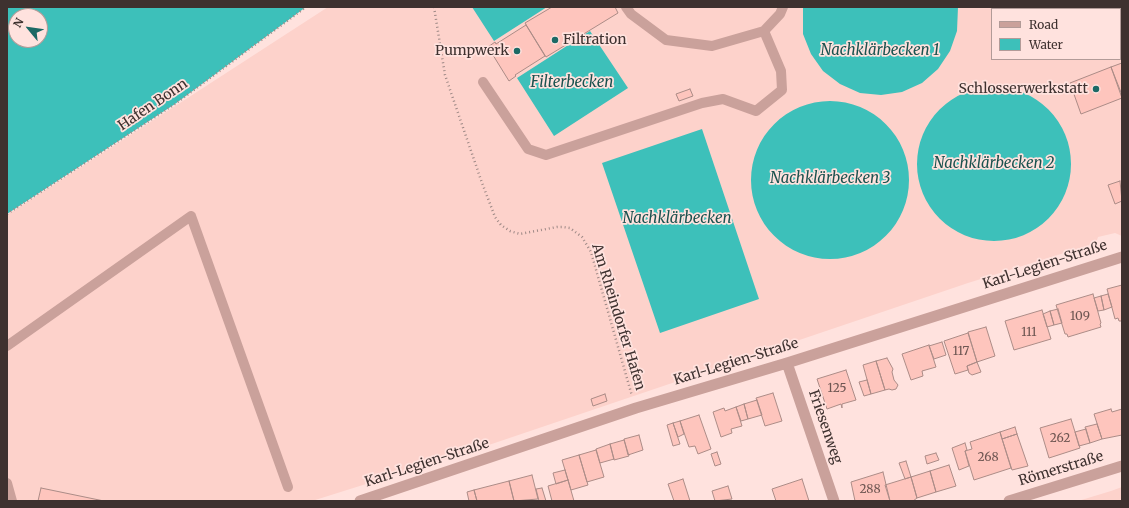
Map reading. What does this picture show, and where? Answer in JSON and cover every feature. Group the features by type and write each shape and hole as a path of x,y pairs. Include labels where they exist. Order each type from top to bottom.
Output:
{"street":[{"name":"Karl-Legien-Straße","path":"360,501 636,408 787,363 1122,257"},
{"name":"Friesenweg","path":"787,363 834,501"},
{"name":"Römerstraße","path":"1009,501 1122,466"}],"lane":[{"path":"626,7 631,14 666,40 712,46 764,31 780,14 783,7"},
{"path":"483,82 528,149 546,155 702,103 723,99 756,111 782,90 781,71 764,31"},
{"path":"7,346 191,216 288,487"},
{"path":"7,483 12,501"}],"path":[{"name":"Hafen Bonn","path":"7,214 175,104 306,7"},
{"name":"Am Rheindorfer Hafen","path":"434,7 445,75 481,180 496,217 501,225 510,231 520,234 563,227 570,228 582,237 591,252 636,408"}],"shaded area":[{"path":"328,7 1122,7 1122,236 1115,233 1098,237 1096,243 968,283 471,451 312,501 7,501 7,215"},
{"path":"1122,487 1122,501 1078,501 1111,491"}],"water":[{"path":"7,7 306,7 175,104 7,214"},
{"path":"472,7 547,7 494,41"},
{"name":"Nachklärbecken 1","path":"803,7 958,7 957,31 950,51 938,69 922,83 902,92 881,95 860,93 840,84 823,71 811,54 803,34"},
{"name":"Filterbecken","path":"590,31 628,88 554,136 517,78"},
{"name":"Nachklärbecken 2","path":"986,87 1002,87 1024,93 1049,109 1065,134 1070,149 1070,179 1065,194 1049,219 1037,228 1016,238 1002,241 986,241 972,238 958,232 945,224 934,213 920,186 917,172 917,156 920,142 926,128 934,115 945,104 972,90"},
{"name":"Nachklärbecken 3","path":"822,101 838,101 853,104 867,110 886,124 896,136 906,157 909,180 906,203 896,224 886,236 874,246 853,256 838,259 822,259 807,256 786,246 774,236 764,224 754,203 751,188 751,172 754,157 764,136 774,124 786,114 807,104"},
{"name":"Nachklärbecken","path":"702,129 759,299 660,333 602,163"}],"building":[{"name":"Filtration","path":"552,7 615,7 618,13 546,57 525,23"},
{"path":"1042,7 1042,8 1006,8"},
{"path":"1122,13 1121,42 1121,14"},
{"name":"Pumpwerk","path":"526,25 545,56 515,75 516,76 509,81 488,47 495,42 496,44"},
{"path":"1122,63 1122,95 1111,67"},
{"name":"Schlosserwerkstatt","path":"1111,67 1122,98 1081,114 1070,83"},
{"path":"690,89 693,96 679,101 676,94"},
{"path":"1120,181 1122,201 1115,204 1108,185"},
{"path":"1122,285 1122,321 1119,321 1118,318 1115,319 1107,289"},
{"path":"1093,294 1101,327 1068,337 1067,334 1065,334 1056,305"},
{"path":"1108,294 1112,307 1104,310 1101,296"},
{"path":"1101,296 1104,310 1098,311 1094,298"},
{"path":"1058,309 1062,323 1054,325 1050,311"},
{"path":"1042,310 1051,339 1014,350 1005,321"},
{"path":"1050,311 1054,325 1047,327 1043,314"},
{"path":"986,327 995,356 977,362 968,332"},
{"path":"968,333 977,362 967,366 968,370 955,374 944,341"},
{"path":"942,342 946,355 934,359 929,346"},
{"path":"929,345 936,367 922,371 923,376 911,380 902,354"},
{"path":"887,358 893,369 892,372 894,380 898,385 896,389 892,390 885,390 876,361"},
{"path":"876,361 885,390 871,394 863,365"},
{"path":"977,362 981,372 972,375 969,373 967,366"},
{"path":"846,370 856,400 842,404 842,408 841,404 827,409 817,379"},
{"path":"867,380 871,394 864,396 859,382"},
{"path":"773,393 782,421 765,426 756,398"},
{"path":"605,394 607,401 593,406 591,399"},
{"path":"757,400 762,415 748,419 744,404"},
{"path":"744,404 748,419 741,421 736,407"},
{"path":"736,407 742,426 731,429 732,433 721,437 713,412 724,408 725,411"},
{"path":"1111,409 1112,412 1122,409 1122,435 1102,439 1094,414"},
{"path":"699,415 711,449 698,454 695,446 689,447 680,421"},
{"path":"1071,419 1080,448 1049,458 1040,428"},
{"path":"680,421 684,434 678,437 673,423"},
{"path":"673,423 680,444 673,446 667,425"},
{"path":"1097,424 1102,439 1090,443 1085,427"},
{"path":"1015,427 1017,434 1002,439 1000,432"},
{"path":"1086,429 1090,443 1079,446 1075,432"},
{"path":"1000,432 1011,468 974,480 965,451 972,449 970,442"},
{"path":"1017,434 1028,466 1012,470 1002,439"},
{"path":"639,435 643,450 628,455 624,439"},
{"path":"624,440 629,456 614,460 610,444"},
{"path":"965,443 967,450 965,451 969,466 959,470 952,448"},
{"path":"610,444 614,459 600,463 596,449"},
{"path":"596,450 604,477 587,482 579,455"},
{"path":"717,452 721,464 715,466 711,454"},
{"path":"936,453 939,460 927,464 925,456"},
{"path":"579,455 588,485 571,490 562,460"},
{"path":"906,461 911,477 905,479 899,463"},
{"path":"949,465 956,486 936,492 930,471"},
{"path":"565,470 568,480 556,484 553,473"},
{"path":"930,471 936,492 917,498 911,477"},
{"path":"883,472 890,501 855,501 851,482"},
{"path":"532,475 538,499 514,501 509,481"},
{"path":"911,477 917,498 913,501 890,501 885,485"},
{"path":"683,479 690,501 674,501 668,484"},
{"path":"802,479 809,501 776,501 772,489"},
{"path":"568,480 574,501 552,501 548,486"},
{"path":"509,481 514,501 477,501 474,490"},
{"path":"728,486 732,499 715,501 712,491"},
{"path":"41,488 104,501 38,501"},
{"path":"542,488 546,501 539,501 536,489"},
{"path":"474,490 477,501 469,501 467,492"}],"place":[{"name":"Filtration","path":"555,40"},
{"name":"Pumpwerk","path":"517,51"},
{"name":"Schlosserwerkstatt","path":"1096,89"}]}
